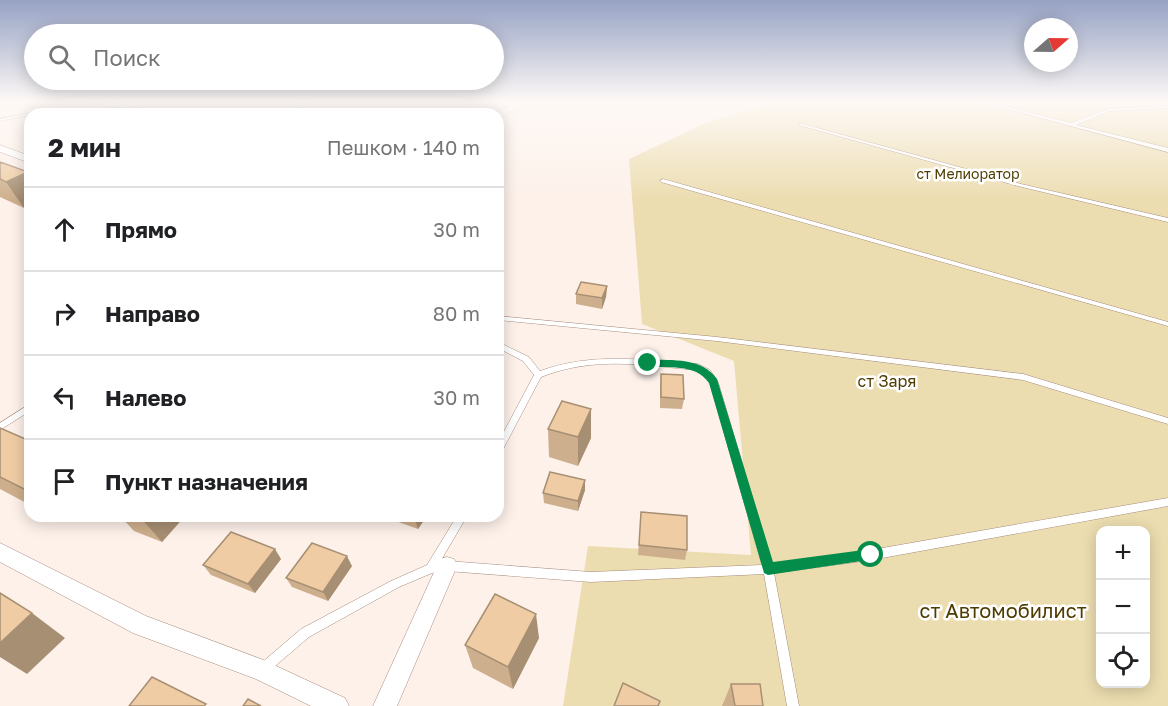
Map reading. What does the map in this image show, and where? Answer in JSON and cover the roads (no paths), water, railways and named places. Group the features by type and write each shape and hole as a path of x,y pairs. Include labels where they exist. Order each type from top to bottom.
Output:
{"street":[{"path":"0,148 24,158"},
{"path":"0,552 141,626 261,670 337,706"},
{"path":"385,706 439,567"}],"lane":[{"path":"837,134 1020,185 1168,220"},
{"path":"1106,134 1168,150"},
{"path":"663,181 1168,324"},
{"path":"504,319 717,339 1023,377 1168,421"},
{"path":"504,348 526,358 538,375"},
{"path":"504,440 538,375 568,364 600,362 698,367 707,372 714,382 768,569 793,706"},
{"path":"0,427 24,411"},
{"path":"261,670 305,633 395,584 439,567 591,578 768,569 871,555 1168,502"},
{"path":"439,567 459,522"}],"park label":[{"name":"ст Мелиоратор","path":"968,173"},
{"name":"ст Заря","path":"887,381"},
{"name":"ст Автомобилист","path":"1003,610"}]}
